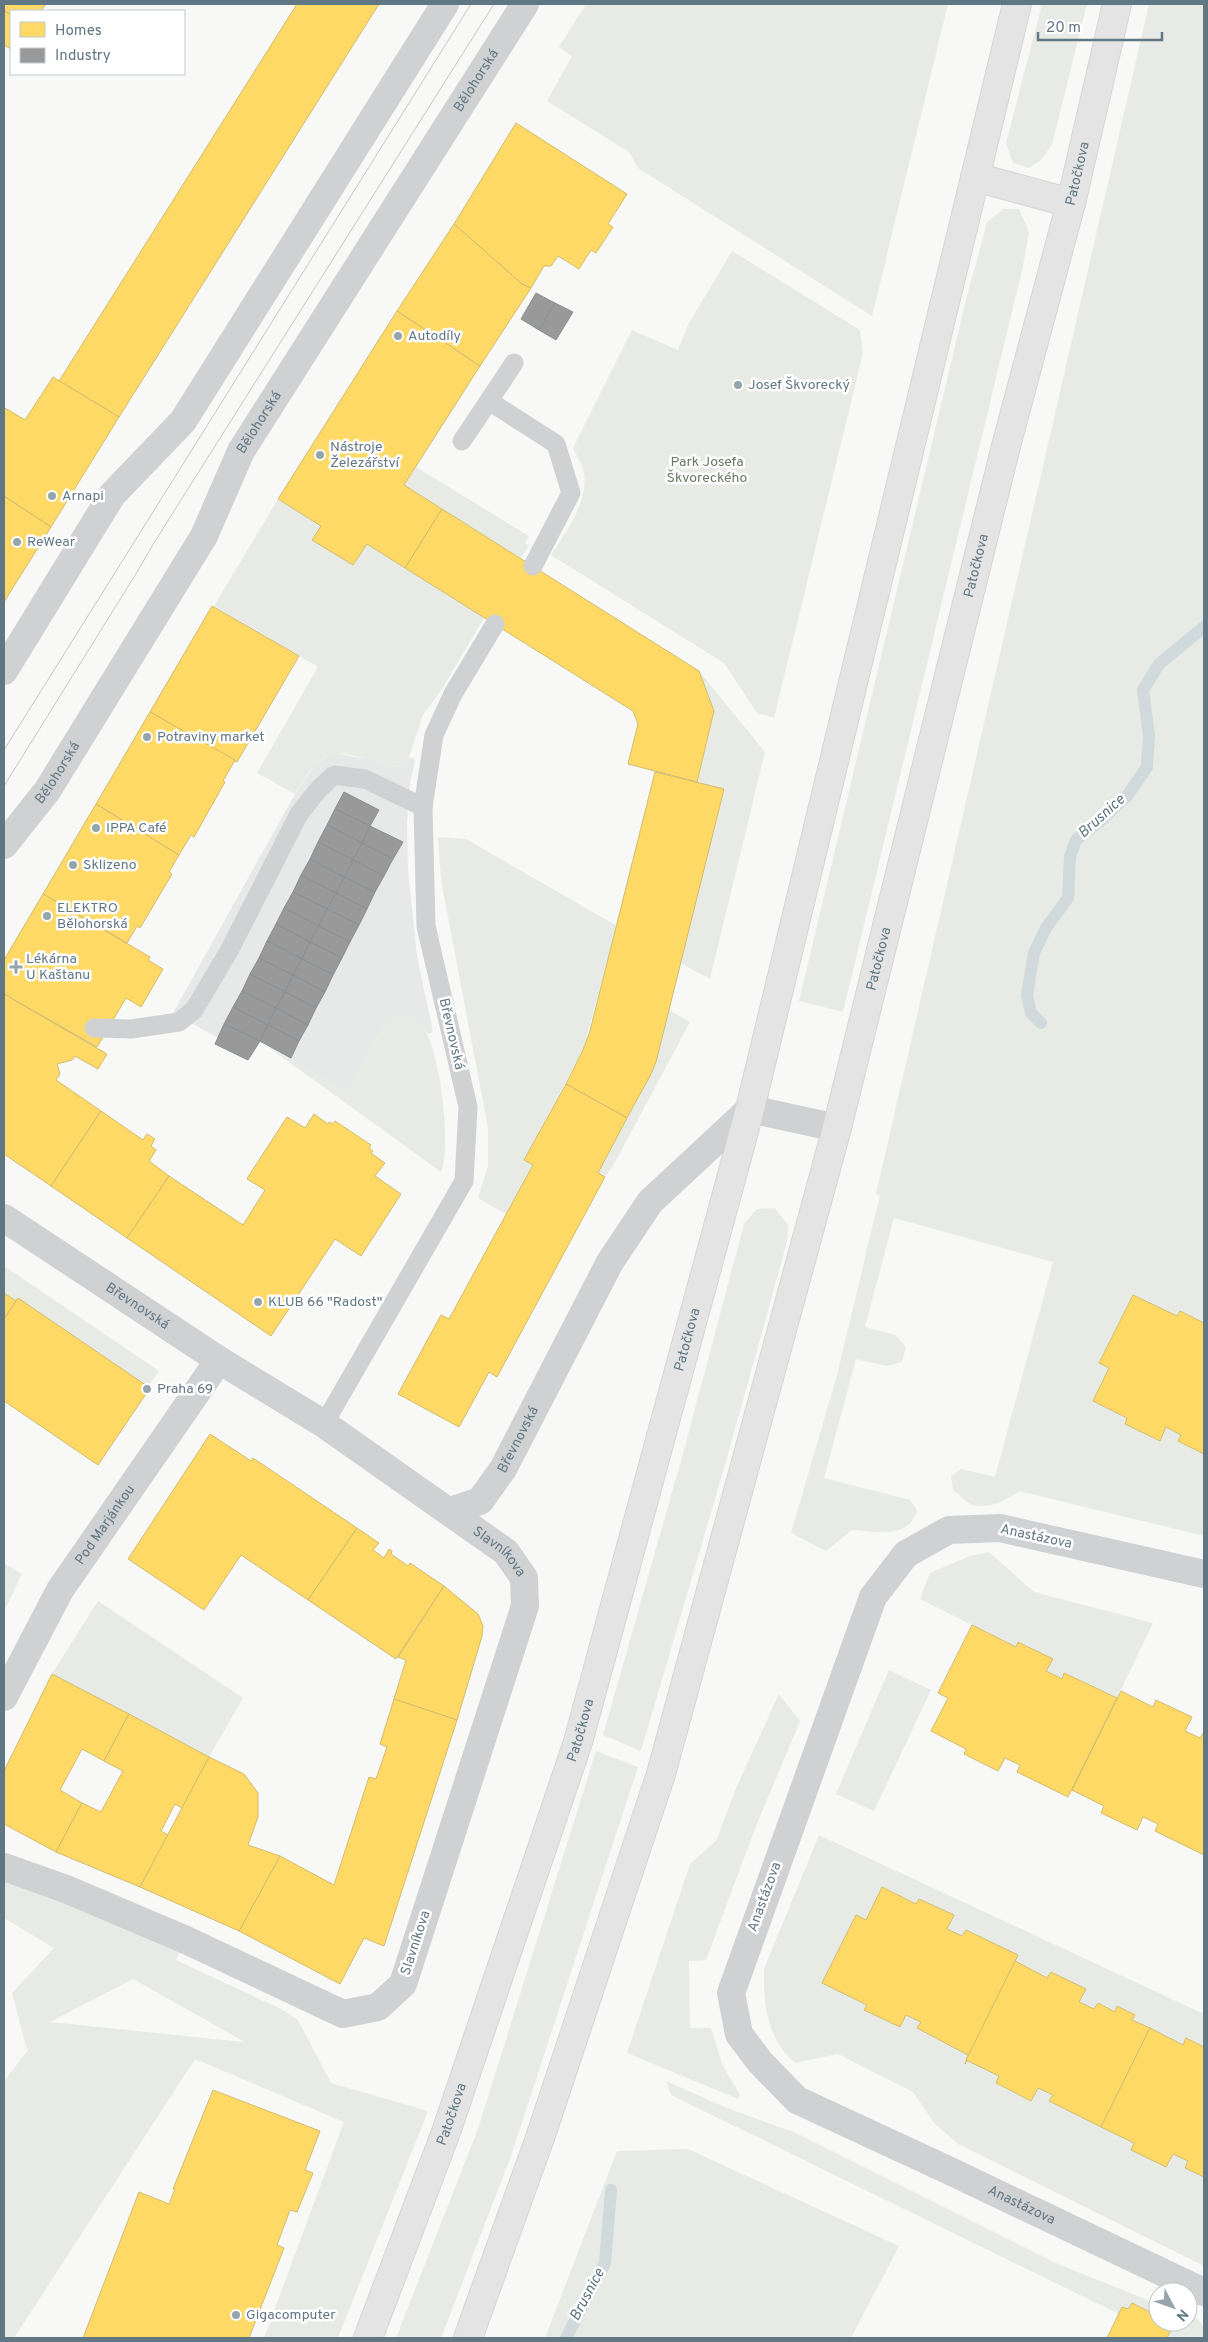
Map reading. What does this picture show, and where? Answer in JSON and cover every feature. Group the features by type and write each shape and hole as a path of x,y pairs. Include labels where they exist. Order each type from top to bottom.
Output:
{"main road":[{"name":"Patočkova","path":"368,2338 450,2122 578,1742 750,1109 1017,4"},
{"name":"Patočkova","path":"468,2338 541,2135 661,1774 837,1128 1006,446 1071,202 1117,4"},
{"path":"975,176 1071,202"}],"street":[{"path":"4,671 112,495 183,421 445,4"},
{"name":"Bělohorská","path":"4,845 47,791 57,775 204,536 242,451 525,4"},
{"path":"750,1109 837,1128"},
{"name":"Břevnovská","path":"4,1218 219,1360 324,1424 450,1512 480,1501 503,1469 610,1262 650,1202 750,1109"},
{"name":"Pod Marjánkou","path":"4,1697 60,1590 219,1360"},
{"name":"Slavníkova","path":"4,1867 66,1889 186,1940 343,2014 378,2007 403,1984 525,1606 524,1578 506,1552 450,1512"},
{"name":"Anastázova","path":"1204,1574 1000,1528 949,1530 906,1554 873,1597 731,1993 740,2034 760,2062 797,2100 1204,2292"}],"lane":[{"path":"462,441 514,363"},
{"path":"490,401 556,444 570,492 533,566"},
{"name":"Břevnovská","path":"324,1424 464,1181 468,1107 426,926 423,807 434,735 453,694 495,624"},
{"path":"94,1028 131,1029 179,1022 194,1010 229,951 299,814 318,790 334,775 365,779 423,807"}],"shaded area":[{"path":"336,753 360,758 365,756 392,767 404,766 409,757 415,759 410,784 407,822 408,870 417,956 433,1032 428,1034 420,1023 384,1025 349,1093 260,1042 248,1060 215,1044 218,1038 173,1013 295,794 315,765 329,755"}],"green space":[{"path":"586,4 948,4 872,316 638,168 629,152 547,101 572,56 559,47"},
{"path":"1042,4 1087,4 1052,145 1040,161 1029,168 1013,163 1006,143"},
{"path":"1149,4 1204,4 1204,1323 1180,1311 1177,1316 1133,1295 1099,1362 1109,1368 1093,1401 1127,1418 1125,1424 1160,1441 1166,1427 1181,1435 1178,1441 1204,1454 1204,1536 1019,1491 998,1503 985,1506 973,1505 953,1490 951,1476 961,1469 995,1477 1053,1262 894,1218 865,1327 895,1335 906,1347 902,1362 886,1366 856,1359 824,1478 910,1500 917,1510 913,1520 899,1530 881,1532 852,1530 826,1551 791,1533 837,1375 880,1195 876,1194"},
{"path":"1003,209 1019,209 1029,232 1023,266 843,1012 799,1001 965,304 987,222"},
{"name":"Park Josefa Škvoreckého","path":"732,251 860,330 863,353 774,718 757,713 724,663 551,555 576,515 583,492 585,480 583,469 573,448 632,330 678,350 688,325"},
{"path":"416,467 529,536 525,543 529,545 521,558 404,485"},
{"path":"278,499 321,526 353,565 367,544 484,618 440,692 423,715 409,757 404,766 392,767 365,756 337,754 329,756 315,765 295,794 257,773 318,667 214,606"},
{"path":"699,671 765,752 710,979 680,963 724,789 697,782 714,711"},
{"path":"438,837 466,839 617,926 583,1050 524,1160 533,1165 506,1214 478,1198 488,1166 488,1128 441,880"},
{"path":"669,1010 690,1022 615,1162 605,1177 598,1173 651,1074"},
{"path":"399,1015 411,1016 420,1023 427,1034 433,1051 442,1095 444,1119 444,1159 441,1172 260,1041 349,1093 384,1025 390,1018"},
{"path":"775,1208 788,1225 787,1242 725,1465 641,1751 603,1735 684,1450 744,1224 757,1209"},
{"path":"4,1266 159,1371 148,1387 18,1298 16,1301 4,1293"},
{"path":"989,1552 1034,1592 1153,1623 1117,1698 1065,1673 1062,1679 1046,1671 1053,1659 1019,1642 1016,1647 920,1599 930,1573 970,1556"},
{"path":"4,1563 22,1574 4,1611"},
{"path":"98,1601 243,1698 209,1757 52,1674"},
{"path":"889,1670 931,1690 874,1811 836,1794"},
{"path":"779,1694 800,1721 756,1826 706,1960 689,1961 690,2028 711,2028 723,2066 740,2095 738,2099 627,2053 690,1864 716,1841 737,1786"},
{"path":"596,1751 638,1767 511,2156 441,2338 396,2338 478,2129"},
{"path":"819,1835 1204,2014 1204,2047 1186,2038 1183,2045 1132,2020 1135,2015 1118,2006 1115,2012 1098,2003 1094,2009 1079,2002 1085,1988 1051,1972 1047,1978 1015,1961 1017,1955 966,1930 962,1936 947,1929 954,1915 919,1899 916,1904 882,1887 866,1920 822,1983 867,2005 865,2010 899,2027 906,2015 921,2022 917,2028 968,2055 964,2063 966,2060 999,2076 996,2084 1031,2101 1038,2088 1053,2095 1049,2101 1134,2143 1131,2150 1166,2167 1173,2154 1188,2161 1185,2168 1204,2177 1204,2266 958,2144 935,2124 913,2092 838,2054 795,2063 786,2054 778,2043 769,2020 764,1995 764,1969"},
{"path":"4,1867 186,1940 176,1960 281,2009 298,2020 331,2083 428,2111 338,2338 264,2338 344,2122 195,2059 14,2338 4,2338 4,2081 31,2046 27,2050 12,1993 54,1948 4,1918","holes":["133,1979 243,2042 50,2022"]},
{"path":"666,2081 727,2108 796,2133 1060,2265 1148,2300 1148,2311 1132,2303 1128,2309 1122,2307 1119,2314 671,2095"},
{"path":"688,2149 899,2246 851,2338 545,2338 617,2151"},
{"path":"1198,2320 1204,2327 1204,2338 1167,2338 1170,2332 1198,2332"}],"building: Homes":[{"path":"4,4 46,4 42,10 10,10 10,14 4,11"},
{"path":"297,4 379,4 119,417 59,381"},
{"path":"4,11 10,14 10,48 4,45"},
{"path":"516,123 627,194 608,224 613,227 596,253 591,250 579,269 558,256 551,266 544,266 531,288 522,284 454,224"},
{"path":"454,224 522,284 531,288 480,366 397,311"},
{"path":"397,311 480,366 404,485 442,509 405,568 367,544 353,565 312,540 321,526 278,499"},
{"path":"53,377 119,417 51,527 4,496 4,410 5,408 25,420"},
{"path":"4,496 51,527 4,602"},
{"path":"442,509 699,671 714,711 697,782 628,764 638,724 633,711 405,568"},
{"path":"212,606 299,656 237,762 150,712"},
{"path":"150,712 235,760 223,781 225,782 194,837 191,835 179,855 96,804"},
{"path":"655,772 724,789 656,1062 627,1118 566,1084 590,1031"},
{"path":"96,804 179,855 169,872 172,874 140,928 137,926 127,943 43,894"},
{"path":"43,894 150,957 148,960 163,969 141,1007 126,998 97,1047 4,994 4,960"},
{"path":"4,994 107,1054 98,1069 75,1056 72,1060 57,1064 60,1074 56,1080 101,1111 51,1186 4,1154"},
{"path":"566,1084 627,1118 598,1173 605,1177 497,1377 489,1372 459,1427 398,1394 441,1315 449,1319 533,1165 524,1160"},
{"path":"101,1111 143,1140 147,1134 155,1139 151,1146 156,1150 149,1161 169,1176 127,1238 51,1186"},
{"path":"314,1114 328,1124 329,1122 333,1124 335,1121 371,1145 369,1148 373,1151 371,1153 385,1163 375,1176 401,1194 361,1256 335,1239 271,1336 127,1238 169,1176 243,1225 265,1190 247,1179 248,1177 287,1117 305,1128"},
{"path":"4,1293 16,1301 4,1319"},
{"path":"1133,1295 1177,1316 1180,1311 1204,1323 1204,1454 1178,1441 1181,1435 1166,1427 1160,1441 1125,1424 1127,1418 1093,1401 1109,1368 1099,1363"},
{"path":"18,1298 150,1388 98,1465 4,1401 4,1319"},
{"path":"210,1434 251,1461 253,1458 357,1528 308,1600 241,1555 204,1610 128,1559"},
{"path":"357,1528 379,1543 373,1550 384,1558 389,1549 392,1551 391,1554 408,1566 410,1563 444,1586 396,1659 308,1600"},
{"path":"444,1586 478,1614 483,1626 482,1636 457,1720 394,1699 406,1660 398,1657"},
{"path":"972,1625 1016,1647 1018,1642 1053,1659 1046,1671 1062,1679 1064,1673 1117,1698 1068,1797 1017,1772 1020,1765 1005,1758 998,1771 964,1754 966,1749 931,1731 948,1698 938,1693"},
{"path":"52,1674 129,1714 104,1761 82,1749 60,1790 82,1803 56,1852 4,1824 4,1771"},
{"path":"1121,1691 1153,1707 1156,1700 1192,1717 1185,1731 1200,1738 1204,1732 1204,1855 1155,1831 1158,1824 1143,1817 1137,1830 1101,1813 1104,1806 1072,1790"},
{"path":"394,1699 457,1720 384,1946 364,1938 340,1984 239,1931 280,1856 334,1885 369,1777 376,1779 387,1747 380,1744"},
{"path":"129,1714 209,1757 182,1808 175,1804 161,1831 168,1835 140,1887 56,1852 82,1803 101,1812 123,1771 104,1761"},
{"path":"209,1757 244,1774 258,1793 258,1817 248,1845 280,1856 239,1931 140,1887"},
{"path":"882,1887 916,1904 919,1899 954,1915 947,1929 962,1936 966,1930 1018,1955 965,2064 968,2055 917,2028 921,2022 906,2015 900,2027 864,2010 867,2005 822,1983 856,1915 866,1920"},
{"path":"1015,1961 1047,1978 1051,1972 1086,1989 1079,2002 1094,2009 1098,2003 1115,2012 1117,2006 1135,2015 1132,2020 1150,2028 1101,2127 1049,2101 1053,2095 1038,2088 1031,2101 996,2083 999,2076 966,2060"},
{"path":"1150,2028 1183,2045 1186,2038 1204,2047 1204,2177 1185,2168 1188,2161 1173,2154 1166,2167 1131,2150 1134,2143 1101,2127"},
{"path":"213,2090 320,2131 305,2170 313,2173 297,2212 290,2210 277,2245 284,2248 249,2338 83,2338 139,2192 169,2204 175,2189 173,2189"},
{"path":"1132,2303 1148,2311 1148,2332 1170,2332 1167,2338 1107,2338 1122,2307 1128,2309"}],"building: Industry":[{"path":"536,293 555,303 539,330 521,319"},
{"path":"555,303 573,312 556,340 539,330"},
{"path":"344,792 379,810 370,826 335,809"},
{"path":"335,809 370,826 362,843 327,825"},
{"path":"327,825 362,843 353,860 318,842"},
{"path":"370,826 403,842 393,859 362,843"},
{"path":"318,842 353,860 344,877 310,859"},
{"path":"362,843 393,859 384,876 353,860"},
{"path":"310,859 344,877 336,893 301,875"},
{"path":"353,860 384,876 375,892 344,877"},
{"path":"301,875 336,893 327,909 293,892"},
{"path":"344,877 375,892 367,909 336,893"},
{"path":"293,892 327,909 319,926 284,908"},
{"path":"336,893 367,909 359,925 327,909"},
{"path":"284,908 319,926 310,942 276,924"},
{"path":"327,909 359,925 350,942 319,926"},
{"path":"276,924 310,942 302,959 267,941"},
{"path":"319,926 350,942 342,958 310,942"},
{"path":"267,941 302,959 293,975 259,958"},
{"path":"310,942 342,958 333,975 302,959"},
{"path":"259,958 293,975 285,992 250,974"},
{"path":"302,959 333,975 325,992 293,975"},
{"path":"250,974 285,992 276,1008 242,991"},
{"path":"293,975 325,992 316,1008 285,992"},
{"path":"242,991 276,1008 268,1025 233,1007"},
{"path":"285,992 316,1008 308,1025 276,1008"},
{"path":"233,1007 268,1025 260,1041 224,1024"},
{"path":"276,1008 308,1025 299,1041 268,1025"},
{"path":"224,1024 260,1041 248,1060 215,1044"},
{"path":"268,1025 299,1041 291,1058 260,1041"}],"waterway":[{"name":"Brusnice","path":"1041,1023 1031,1013 1027,995 1034,953 1046,928 1068,898 1070,857 1076,840 1127,796 1147,767 1149,736 1143,690 1159,664 1204,627"},
{"name":"Brusnice","path":"566,2338 605,2263 611,2190"}],"tram line":[{"path":"4,750 471,4"},
{"path":"4,786 157,538 494,4"}],"place":[{"name":"Autodíly","path":"398,336"},
{"name":"Josef Škvorecký","path":"738,385"},
{"name":"Nástroje Železářství","path":"320,455"},
{"name":"Arnapi","path":"52,496"},
{"name":"ReWear","path":"17,542"},
{"name":"Potraviny market","path":"147,737"},
{"name":"IPPA Café","path":"96,828"},
{"name":"Sklizeno","path":"73,865"},
{"name":"ELEKTRO Bělohorská","path":"47,916"},
{"name":"Lékárna U Kaštanu","path":"16,967"},
{"name":"KLUB 66 \"Radost\"","path":"258,1302"},
{"name":"Praha 69","path":"147,1389"},
{"name":"Gigacomputer","path":"236,2315"}]}
